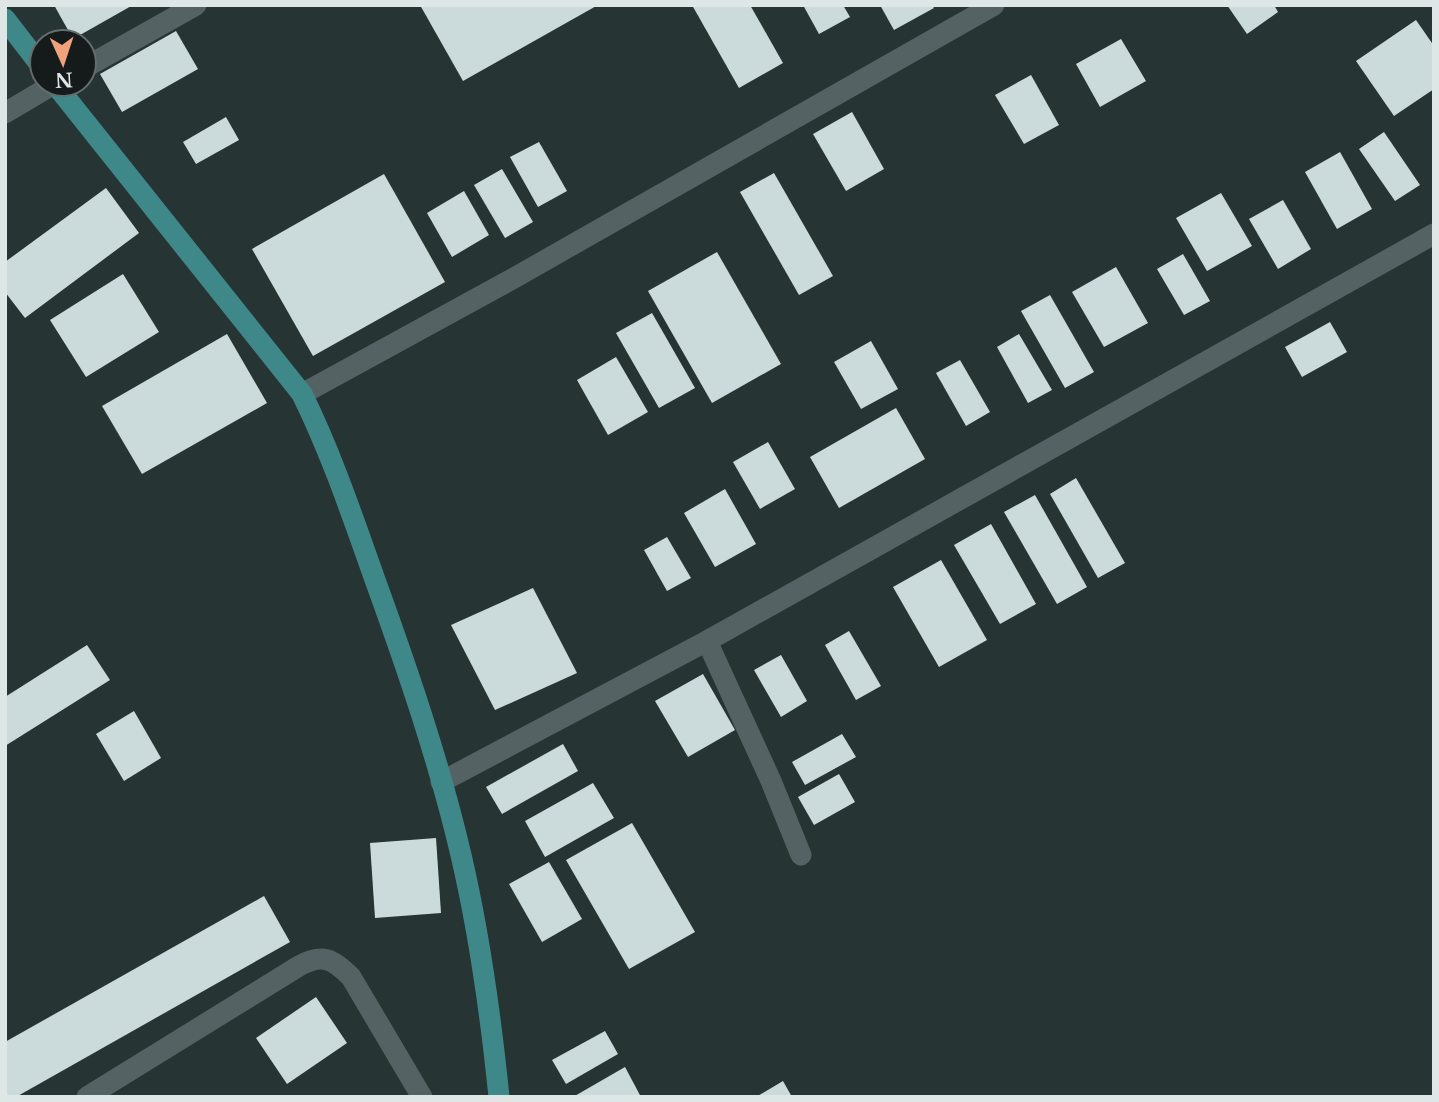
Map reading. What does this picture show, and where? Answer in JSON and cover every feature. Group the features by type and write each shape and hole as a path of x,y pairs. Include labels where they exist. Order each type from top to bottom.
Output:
{"main road":[{"path":"5,19 28,49"},
{"path":"66,98 302,394 331,456 396,638 441,782 461,857 484,984 499,1097"}],"street":[{"path":"98,60 196,5"},
{"path":"302,394 513,278 994,5"},
{"path":"5,113 31,98"},
{"path":"441,782 707,641 1434,234"},
{"path":"707,641 802,855"},
{"path":"87,1097 299,966 314,959 327,958 338,964 351,977 422,1097"}],"building":[{"path":"54,5 133,5 92,28 67,28"},
{"path":"420,5 598,5 463,81"},
{"path":"692,5 750,5 783,63 739,88"},
{"path":"803,5 843,5 850,17 819,34"},
{"path":"880,5 932,5 934,8 894,30"},
{"path":"1227,5 1274,5 1278,12 1247,34"},
{"path":"1416,20 1434,46 1434,89 1394,116 1356,61"},
{"path":"176,31 198,69 122,112 100,74"},
{"path":"1121,39 1146,81 1100,107 1076,64"},
{"path":"1031,75 1059,125 1024,144 995,95"},
{"path":"852,112 884,169 846,191 813,134"},
{"path":"226,117 239,140 196,164 183,142"},
{"path":"1384,132 1420,185 1395,201 1359,149"},
{"path":"539,142 567,191 538,207 510,157"},
{"path":"1340,152 1372,209 1337,229 1305,172"},
{"path":"502,169 533,222 505,238 474,185"},
{"path":"774,173 833,276 799,295 740,192"},
{"path":"384,174 445,282 313,356 252,249"},
{"path":"106,188 139,233 25,318 5,292 5,262"},
{"path":"464,191 489,235 452,257 427,213"},
{"path":"1221,193 1252,246 1207,271 1176,218"},
{"path":"1283,200 1311,249 1278,269 1249,219"},
{"path":"717,252 781,364 712,403 648,291"},
{"path":"1183,254 1210,301 1184,315 1157,269"},
{"path":"1116,267 1148,323 1104,347 1072,292"},
{"path":"123,274 159,332 86,377 50,320"},
{"path":"1050,295 1094,372 1065,388 1021,311"},
{"path":"652,313 695,388 659,408 616,333"},
{"path":"1330,322 1347,352 1302,377 1285,347"},
{"path":"227,334 267,403 142,474 102,406"},
{"path":"1019,334 1052,390 1028,403 997,347"},
{"path":"871,341 898,389 861,409 834,362"},
{"path":"616,357 648,412 608,435 577,380"},
{"path":"960,360 990,412 966,426 936,373"},
{"path":"896,408 925,459 839,508 810,457"},
{"path":"768,442 795,489 760,509 733,462"},
{"path":"1076,478 1125,563 1098,578 1050,494"},
{"path":"725,489 756,544 715,567 684,513"},
{"path":"1035,495 1087,587 1057,604 1004,512"},
{"path":"991,524 1036,604 1000,624 954,545"},
{"path":"667,537 691,578 667,591 644,550"},
{"path":"941,560 987,640 939,667 893,587"},
{"path":"533,588 577,673 495,710 451,625"},
{"path":"849,631 881,686 856,700 825,645"},
{"path":"87,645 110,680 5,746 5,697"},
{"path":"781,655 807,701 781,717 754,670"},
{"path":"703,674 735,730 688,757 655,701"},
{"path":"134,711 161,758 124,781 96,734"},
{"path":"842,734 856,757 805,785 792,762"},
{"path":"563,744 578,771 502,814 486,787"},
{"path":"839,774 855,802 814,825 798,797"},
{"path":"593,783 614,818 545,857 525,821"},
{"path":"632,823 695,932 629,969 566,860"},
{"path":"436,838 441,913 375,918 370,843"},
{"path":"549,862 582,919 542,942 509,884"},
{"path":"264,896 290,942 16,1097 5,1097 5,1042"},
{"path":"316,997 347,1043 287,1084 256,1038"},
{"path":"605,1031 618,1054 566,1084 552,1060"},
{"path":"625,1067 641,1097 573,1097"},
{"path":"783,1081 792,1097 756,1097"}]}
